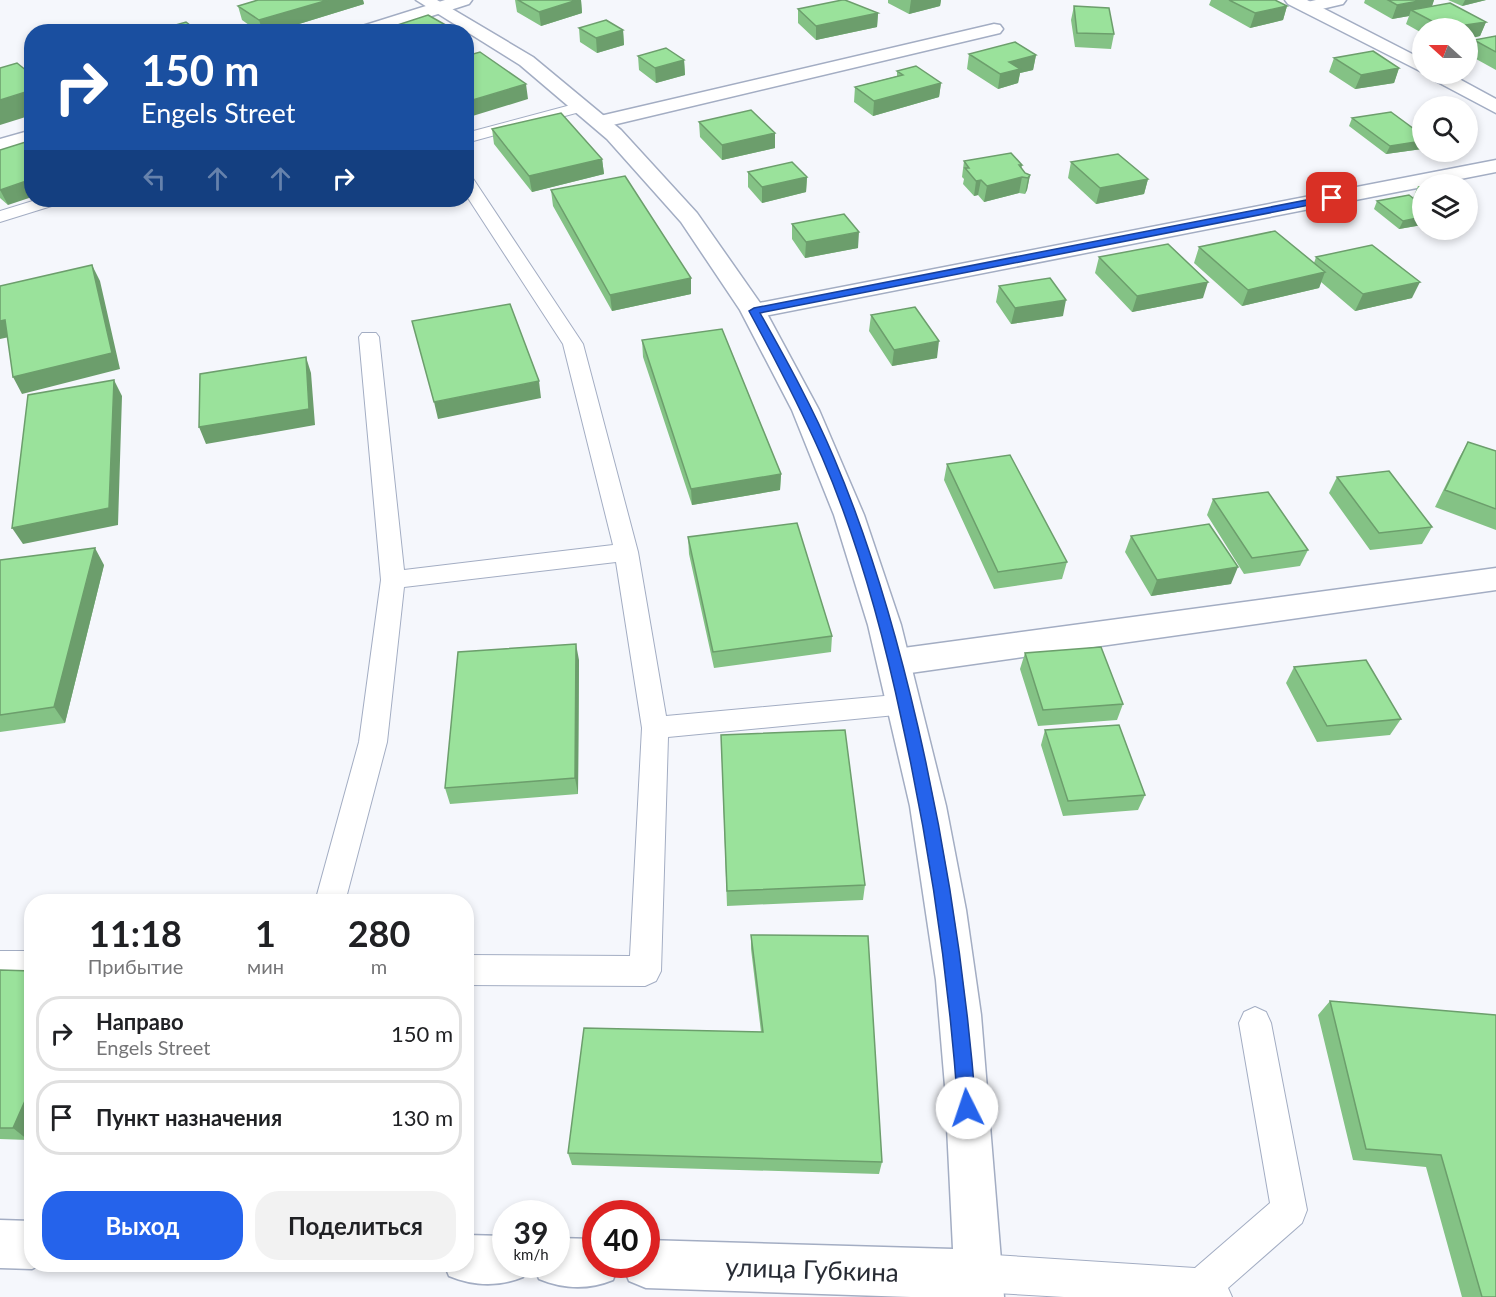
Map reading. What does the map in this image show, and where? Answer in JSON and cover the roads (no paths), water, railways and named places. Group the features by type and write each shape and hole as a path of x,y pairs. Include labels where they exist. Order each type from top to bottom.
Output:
{"street":[{"path":"1301,4 1337,0"},
{"path":"383,24 442,2 473,24"},
{"path":"1301,4 1412,61"},
{"path":"474,25 521,58 591,115 639,161 679,205 754,311 792,380 829,459 863,552 896,662 931,818 960,1014 979,1285"},
{"path":"591,115 994,29"},
{"path":"1455,84 1496,107"},
{"path":"0,146 24,138"},
{"path":"754,311 1496,166"},
{"path":"896,662 1496,579"},
{"path":"0,1244 24,1245"},
{"path":"474,1259 492,1260"},
{"name":"улица Губкина","path":"660,1264 912,1273 979,1285"}],"lane":[{"path":"474,137 591,115"},
{"path":"474,193 573,344 626,552 655,728 645,971 474,969"},
{"path":"0,217 31,207"},
{"path":"332,894 373,742 393,580 369,337"},
{"path":"393,580 626,552"},
{"path":"655,728 906,704"},
{"path":"0,966 24,966"},
{"path":"979,1285 1207,1292 1289,1210 1255,1023"}]}
